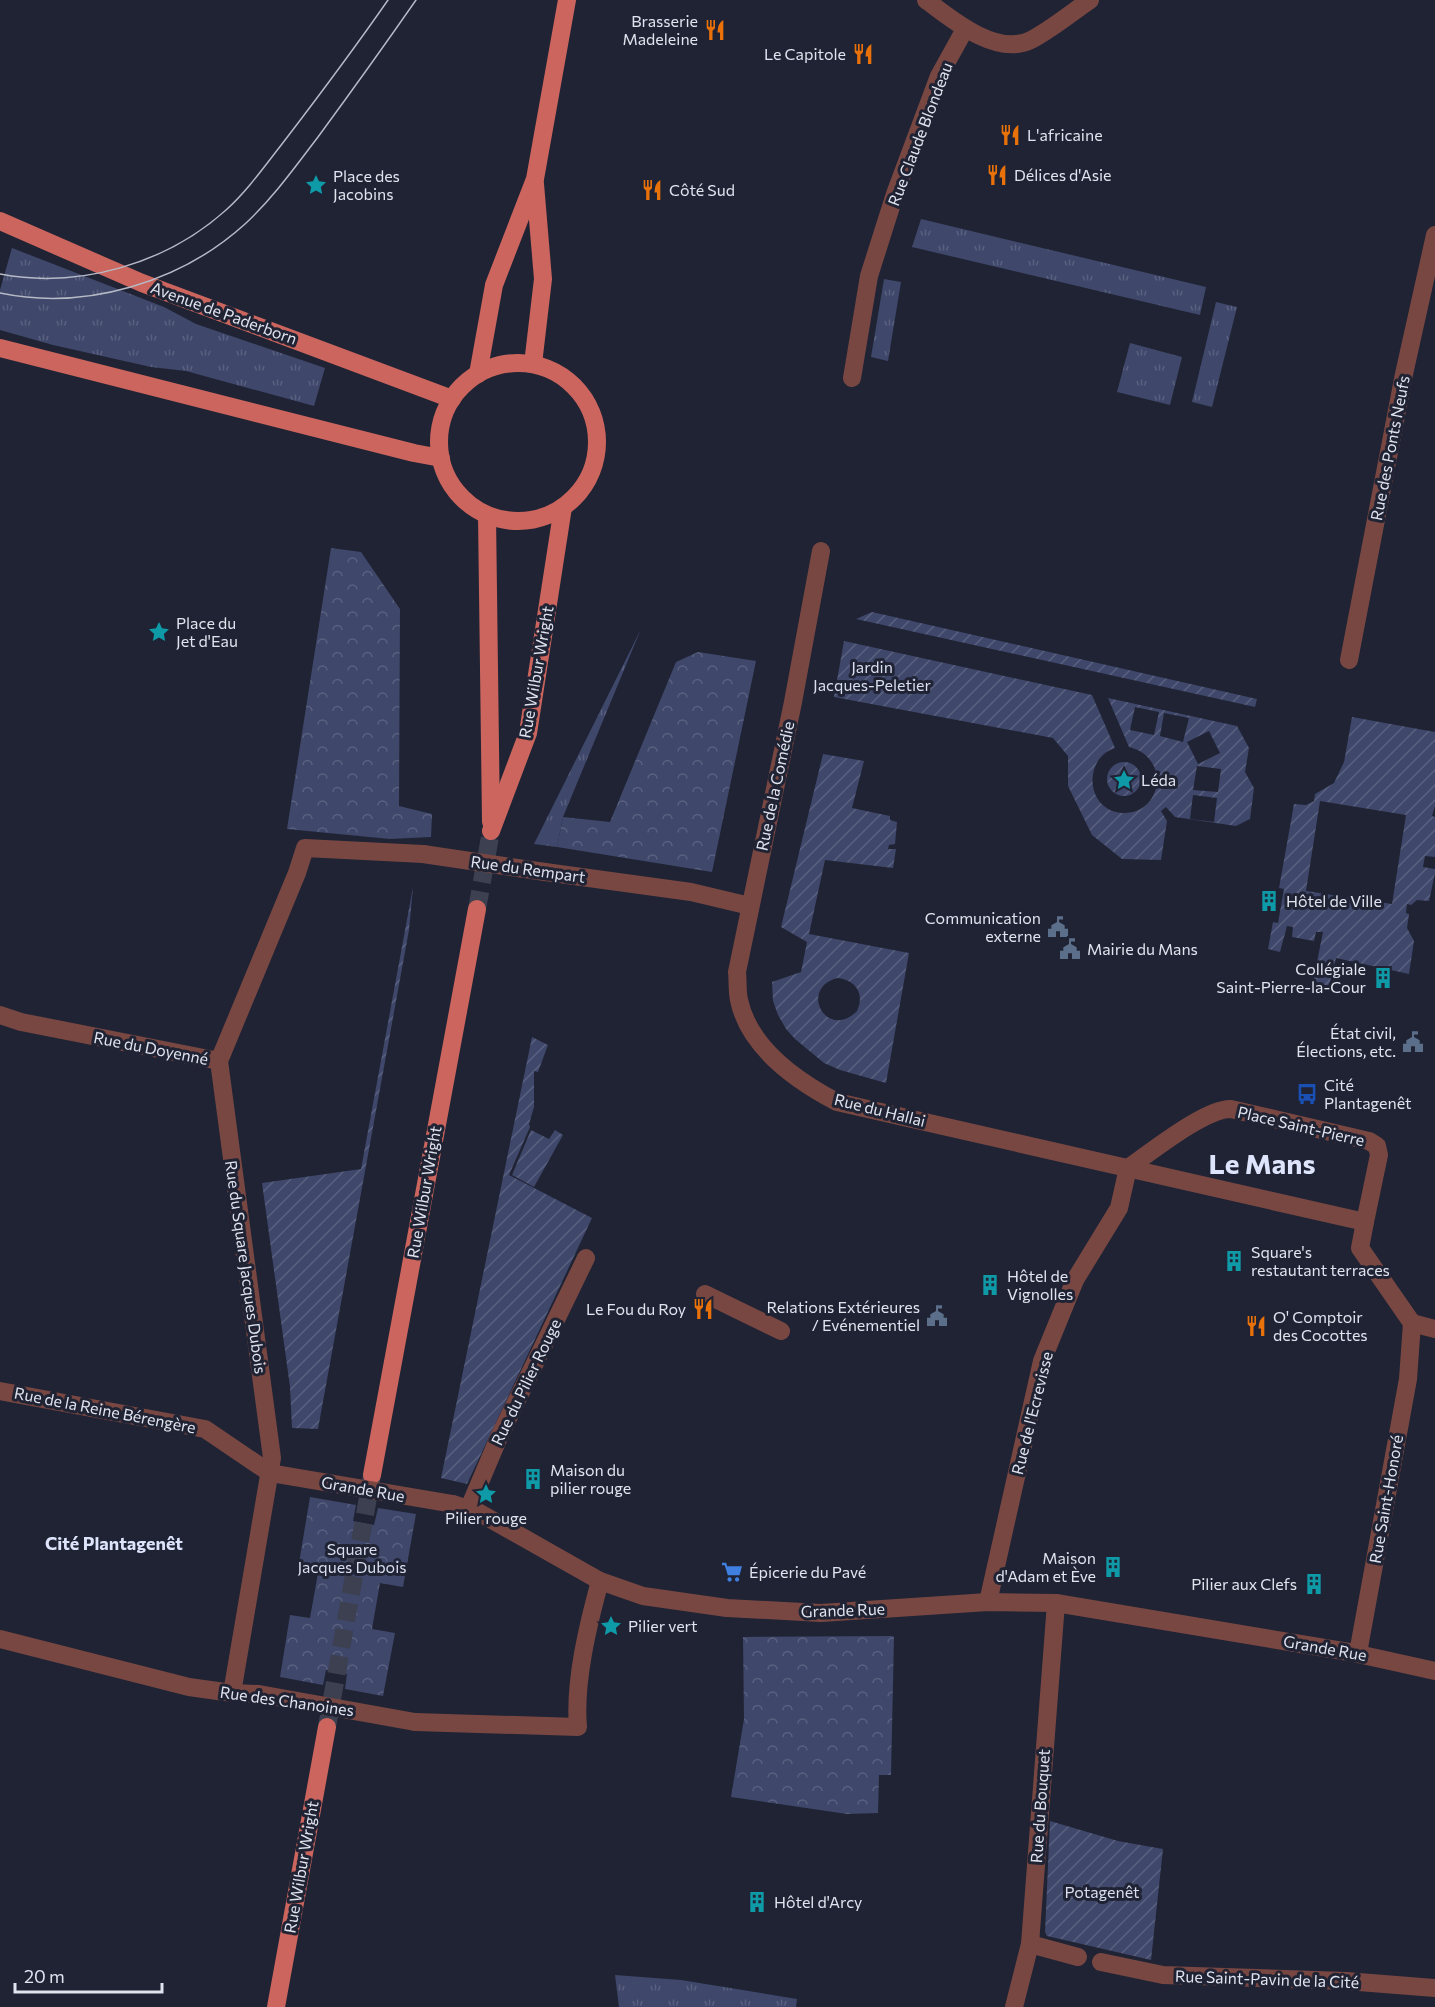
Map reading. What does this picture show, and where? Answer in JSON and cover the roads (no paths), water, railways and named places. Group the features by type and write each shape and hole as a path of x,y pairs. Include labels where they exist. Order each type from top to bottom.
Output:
{"main road":[{"path":"478,374 494,285 535,179 567,0"},
{"path":"533,364 543,279 535,179"},
{"name":"Avenue de Paderborn","path":"0,221 142,283 452,399"},
{"path":"0,348 441,458"},
{"path":"506,364 533,364 559,374 577,389 588,406 596,426 597,447 593,467 582,488 563,507 551,514 529,520 503,520 487,515 466,501 454,489 446,475 441,458 439,441 441,423 452,399 470,379 506,364"},
{"name":"Rue Wilbur Wright","path":"487,515 490,834 528,733 563,507"},
{"name":"Rue Wilbur Wright","path":"372,1476 477,909"},
{"name":"Rue Wilbur Wright","path":"276,2007 327,1727"}],"street":[{"path":"926,0 965,29 998,43 1014,44 1030,41 1090,0"},
{"name":"Rue Claude Blondeau","path":"852,378 869,276 892,204 939,76 965,29"},
{"name":"Rue des Ponts Neufs","path":"1349,660 1404,374 1435,235"},
{"name":"Rue de la Comédie","path":"746,1020 739,1000 737,972 795,692 821,551"},
{"name":"Rue du Rempart","path":"304,848 423,854 691,892 750,906"},
{"name":"Rue du Doyenné","path":"0,1015 21,1022 219,1061 297,873 304,848"},
{"name":"Rue du Hallai","path":"746,1020 758,1040 773,1058 815,1091 837,1102 1128,1168"},
{"name":"Rue du Square Jacques Dubois","path":"219,1061 272,1458 270,1473"},
{"name":"Place Saint-Pierre","path":"1128,1168 1213,1112 1222,1109 1231,1109 1369,1141 1377,1146 1379,1155 1360,1248 1412,1323"},
{"path":"1128,1168 1365,1222"},
{"name":"Rue de l'Ecrevisse","path":"988,1602 1042,1361 1075,1280 1119,1209 1128,1168"},
{"name":"Rue du Pilier Rouge","path":"461,1506 499,1437 586,1258"},
{"path":"705,1294 781,1331"},
{"path":"1412,1323 1435,1329"},
{"name":"Rue Saint-Honoré","path":"1358,1653 1408,1379 1412,1323"},
{"name":"Rue de la Reine Bérengère","path":"0,1391 205,1429 270,1473"},
{"path":"232,1693 270,1473"},
{"name":"Grande Rue","path":"270,1473 461,1506 600,1581 643,1596 727,1608 821,1613 988,1602 1056,1603 1358,1653 1435,1671"},
{"name":"Rue des Chanoines","path":"0,1640 189,1687 259,1694 416,1722 578,1727 576,1708 588,1623 600,1581"},
{"name":"Rue du Bouquet","path":"1014,2007 1030,1944 1056,1603"},
{"path":"1030,1944 1078,1957"},
{"name":"Rue Saint-Pavin de la Cité","path":"1101,1962 1163,1975 1346,1981 1435,1989"}],"tunnel":[{"path":"477,909 490,837"},
{"path":"327,1727 372,1475"}],"tram line":[{"path":"0,274 30,278 90,275 149,258 202,229 226,210 255,178 388,0"},
{"path":"0,293 33,298 66,298 131,287 192,262 220,244 245,224 283,182 416,0"}],"place":[{"name":"Brasserie Madeleine","path":"715,30"},
{"name":"Le Capitole","path":"863,54"},
{"name":"L'africaine","path":"1010,135"},
{"name":"Délices d'Asie","path":"997,175"},
{"name":"Place des Jacobins","path":"316,185"},
{"name":"Côté Sud","path":"652,190"},
{"name":"Place du Jet d'Eau","path":"159,632"},
{"name":"Léda","path":"1124,780"},
{"name":"Hôtel de Ville","path":"1269,901"},
{"name":"Communication externe","path":"1058,927"},
{"name":"Mairie du Mans","path":"1070,949"},
{"name":"Collégiale Saint-Pierre-la-Cour","path":"1383,978"},
{"name":"État civil, Élections, etc.","path":"1413,1042"},
{"name":"Cité Plantagenêt","path":"1307,1094"},
{"name":"Square's restautant terraces","path":"1234,1261"},
{"name":"Hôtel de Vignolles","path":"990,1285"},
{"name":"Le Fou du Roy","path":"703,1309"},
{"name":"Relations Extérieures / Evénementiel","path":"937,1316"},
{"name":"O' Comptoir des Cocottes","path":"1256,1326"},
{"name":"Maison du pilier rouge","path":"533,1479"},
{"name":"Pilier rouge","path":"486,1494"},
{"name":"Maison d'Adam et Ève","path":"1113,1567"},
{"name":"Épicerie du Pavé","path":"732,1572"},
{"name":"Pilier aux Clefs","path":"1314,1584"},
{"name":"Pilier vert","path":"611,1626"},
{"name":"Hôtel d'Arcy","path":"757,1902"}],"district":[{"name":"Le Mans","path":"1262,1164"},
{"name":"Cité Plantagenêt","path":"114,1544"}],"park label":[{"name":"Jardin Jacques-Peletier","path":"872,676"},
{"name":"Square Jacques Dubois","path":"352,1558"},
{"name":"Potagenêt","path":"1102,1892"}]}
